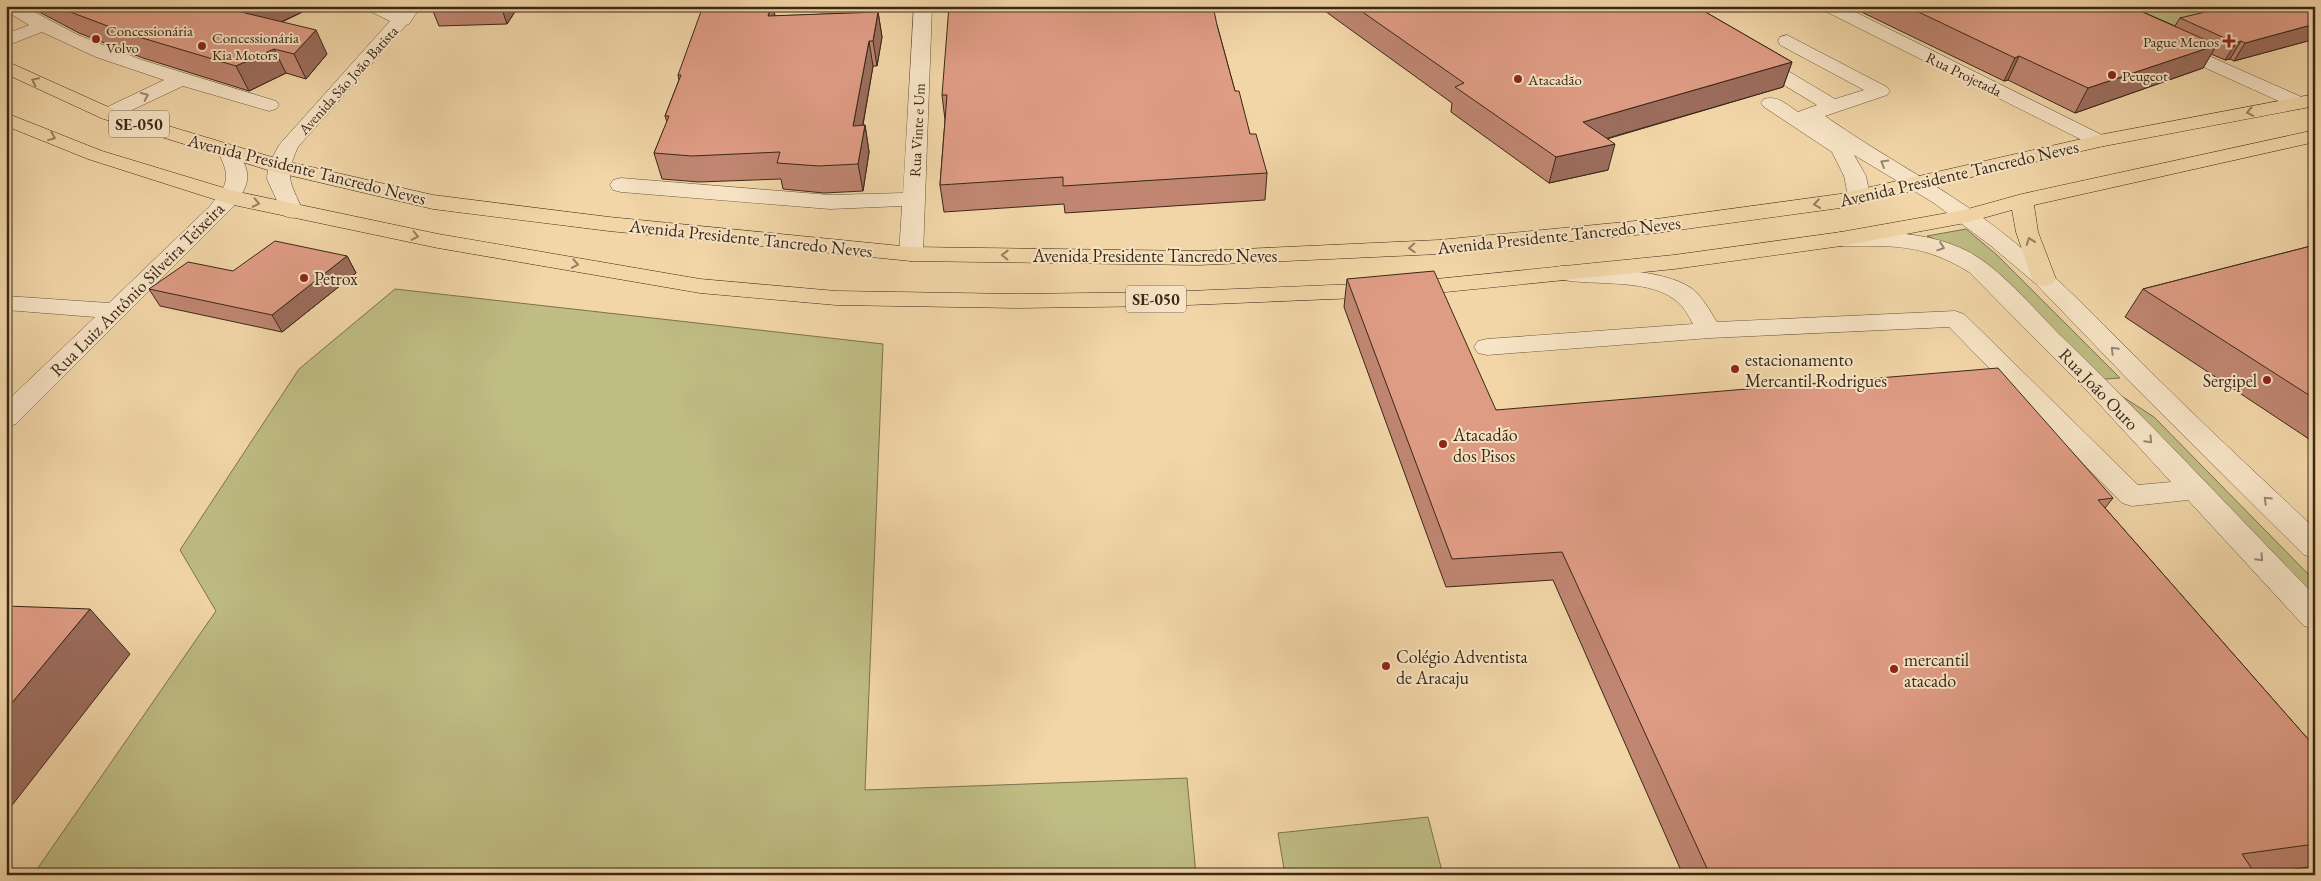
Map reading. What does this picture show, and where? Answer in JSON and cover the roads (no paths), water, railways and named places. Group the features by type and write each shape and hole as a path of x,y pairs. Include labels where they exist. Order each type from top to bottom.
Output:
{"main road":[{"name":"Avenida Presidente Tancredo Neves","path":"6,66 108,114 279,166 433,202 609,224 911,254 1199,258 1439,247 1656,226 1840,201 2100,141 2307,101"},
{"name":"SE-050","path":"6,119 95,155 229,196 438,241 700,286 836,298 1018,301 1164,299 1406,289 1674,262 1841,239 1965,216 2022,201 2315,136"},
{"path":"2022,201 2027,232 2044,279"}],"street":[{"path":"10,6 41,26 97,51 269,105"},
{"path":"373,6 408,13"},
{"name":"Rua Vinte e Um","path":"911,254 923,6"},
{"name":"Rua Projetada","path":"1829,6 2100,141"},
{"name":"Avenida São João Batista","path":"279,166 289,145 408,13"},
{"path":"6,41 41,26"},
{"path":"2159,39 2307,101"},
{"path":"379,46 408,40"},
{"path":"1786,41 1880,91 1804,117"},
{"path":"1739,50 1834,107"},
{"path":"108,114 182,79"},
{"path":"1771,103 1804,117 1916,182 1965,216 2044,279 2151,388 2315,547"},
{"path":"1804,117 1840,148 1855,176 1859,196"},
{"name":"Rua Luiz Antônio Silveira Teixeira","path":"6,418 194,237 237,188 239,176 227,150"},
{"path":"279,166 278,179 292,211"},
{"path":"621,185 830,202 913,199"},
{"name":"Rua João Ouro","path":"1841,239 1918,241 1944,247 1977,267 2099,388 2315,617"},
{"path":"1561,273 1646,282 1675,288 1689,298 1710,330"},
{"path":"6,303 116,311"},
{"path":"1488,347 1710,330 1955,319 2132,496 2196,489"},
{"path":"2099,388 2106,383 2115,382 2151,388"}],"place":[{"name":"Concessionária Volvo","path":"96,39"},
{"name":"Pague Menos","path":"2229,41"},
{"name":"Concessionária Kia Motors","path":"202,46"},
{"name":"Peugeot","path":"2112,75"},
{"name":"Atacadão","path":"1518,79"},
{"name":"Petrox","path":"304,278"},
{"name":"estacionamento Mercantil Rodrigues","path":"1735,369"},
{"name":"Sergipel","path":"2267,380"},
{"name":"Atacadão dos Pisos","path":"1443,444"},
{"name":"Colégio Adventista de Aracaju","path":"1386,666"},
{"name":"mercantil atacado","path":"1894,669"}]}
